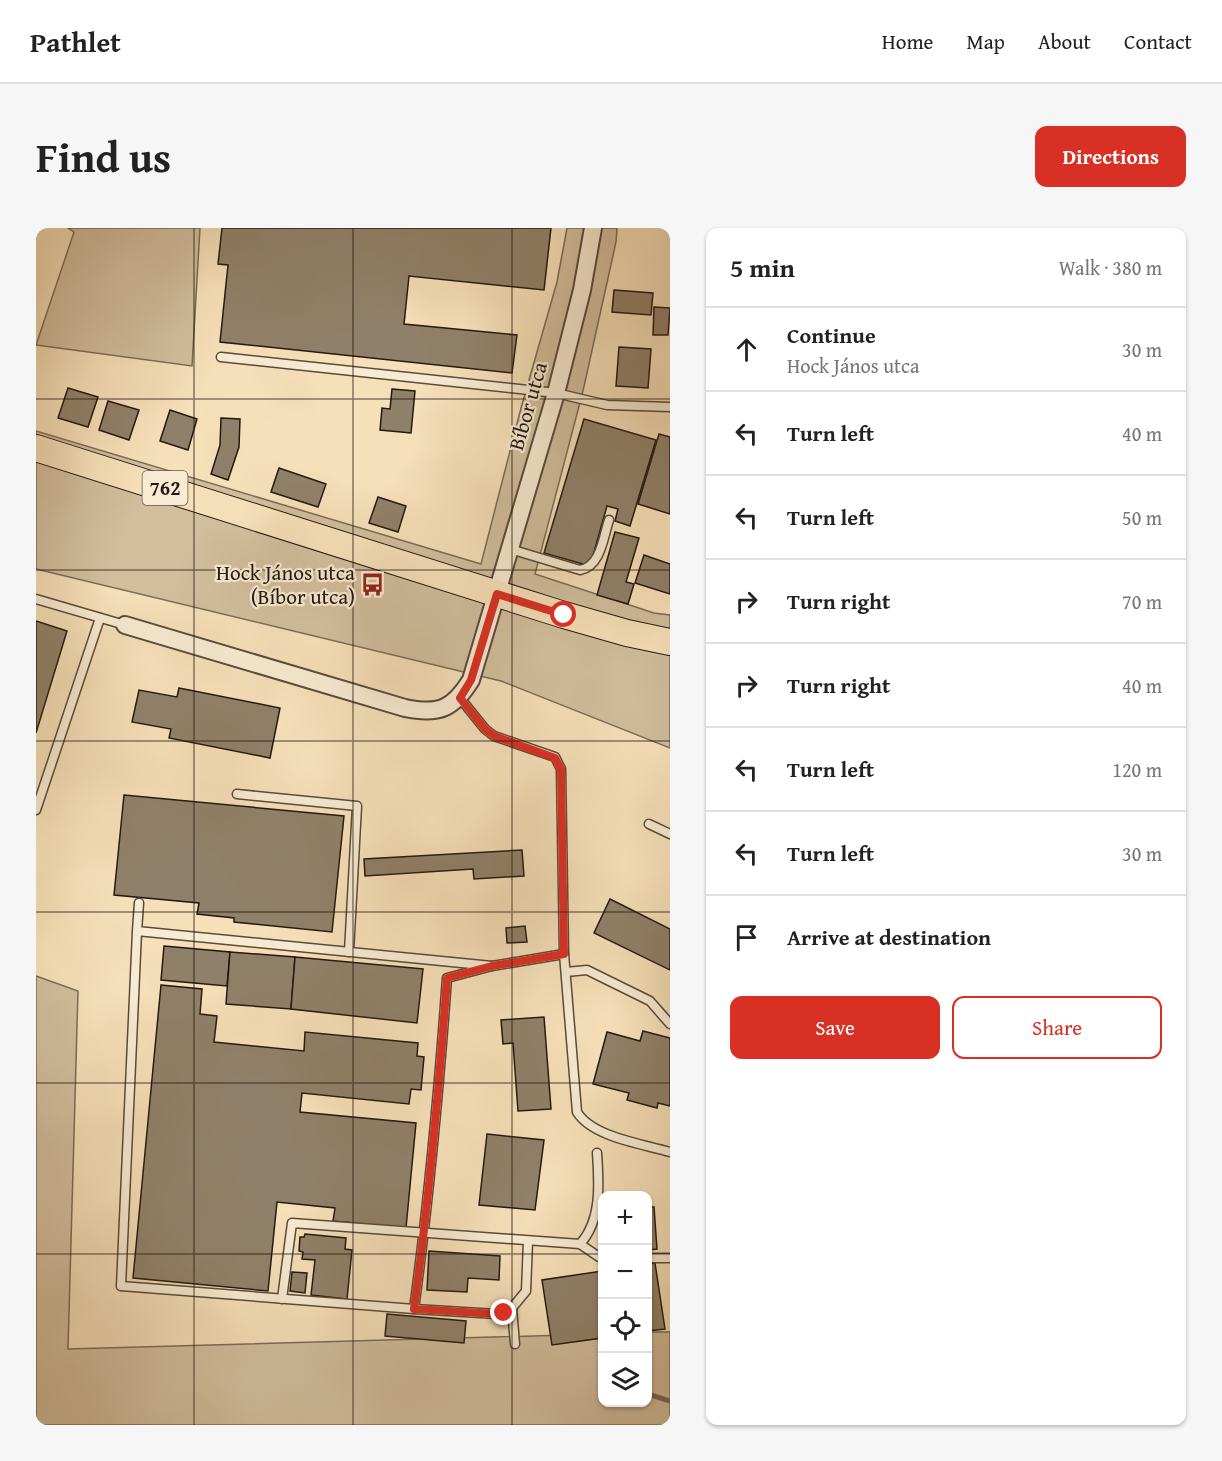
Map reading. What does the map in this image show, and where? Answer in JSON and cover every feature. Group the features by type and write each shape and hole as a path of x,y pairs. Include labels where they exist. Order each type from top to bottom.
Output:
{"main road":[{"name":"762","path":"36,448 497,594 627,633 670,642"}],"street":[{"name":"Bíbor utca","path":"460,698 471,680 556,393 586,271 593,228"},
{"path":"125,625 405,708 422,711 436,710 460,698"}],"lane":[{"path":"221,357 556,393 607,405 670,407"},
{"path":"510,549 580,570 589,568 596,562 609,520"},
{"path":"36,598 125,625"},
{"path":"36,808 100,618"},
{"path":"460,698 485,729 494,736 555,758 561,769 564,954 578,1113 586,1124 604,1133 670,1152"},
{"path":"237,794 357,806 349,952"},
{"path":"649,824 670,834"},
{"path":"139,903 121,1286 497,1314 512,1308 526,1291 528,1241"},
{"path":"137,931 492,966"},
{"path":"414,1309 425,1232 437,1114 447,978 492,966 564,954"},
{"path":"566,972 587,970 650,1001 670,1024"},
{"path":"580,1244 591,1227 596,1208 597,1153"},
{"path":"282,1299 292,1223 580,1244 598,1257"},
{"path":"652,1258 670,1258"},
{"path":"512,1308 515,1344"}],"shaded area":[{"path":"68,228 200,228 192,366 36,345 74,232"},
{"path":"567,228 617,228 616,242 583,391 535,574 654,613 670,615 670,748 501,681 36,569 36,431 481,564 521,408 557,282"},
{"path":"36,976 78,991 68,1349 598,1334 598,1407 652,1407 652,1332 670,1332 670,1425 36,1425"}],"building":[{"path":"222,228 551,228 544,290 409,276 404,324 517,335 512,373 220,342 228,265 218,264"},
{"path":"614,290 653,293 651,315 612,312"},
{"path":"654,307 670,308 668,335 653,335"},
{"path":"619,347 651,349 648,388 616,386"},
{"path":"68,388 98,397 88,427 58,418"},
{"path":"392,389 415,391 411,433 380,430 382,408 390,409"},
{"path":"108,401 139,410 129,440 99,430"},
{"path":"170,410 197,419 188,450 160,441"},
{"path":"221,418 240,419 239,447 228,480 211,474 220,445"},
{"path":"584,419 656,440 630,526 615,521 618,509 607,506 590,566 544,553"},
{"path":"659,434 670,437 670,514 638,504"},
{"path":"279,468 326,484 318,507 271,492"},
{"path":"378,497 406,506 398,532 369,523"},
{"path":"615,532 639,538 626,582 634,584 628,604 597,595"},
{"path":"644,555 670,564 670,594 635,583"},
{"path":"36,621 67,631 36,733"},
{"path":"179,688 280,708 270,758 169,738 171,729 132,722 139,690 177,697"},
{"path":"124,795 344,816 332,932 234,922 234,918 197,914 199,903 114,895"},
{"path":"522,850 524,876 474,879 473,869 365,876 364,859"},
{"path":"610,899 670,929 670,970 594,933"},
{"path":"525,926 527,942 507,943 506,928"},
{"path":"164,946 230,952 227,986 161,980"},
{"path":"230,952 295,957 291,1009 226,1004"},
{"path":"295,957 423,969 417,1023 291,1009"},
{"path":"161,985 202,989 200,1014 217,1016 214,1042 304,1051 305,1032 418,1043 417,1056 424,1057 421,1090 411,1089 409,1104 302,1093 300,1112 416,1123 406,1228 333,1221 335,1208 277,1202 268,1291 133,1278"},
{"path":"544,1017 551,1109 518,1111 513,1043 503,1044 501,1020"},
{"path":"643,1031 670,1038 670,1106 658,1103 657,1108 627,1100 629,1093 593,1084 607,1032 640,1041"},
{"path":"487,1134 544,1140 535,1210 479,1205"},
{"path":"652,1207 654,1207 657,1249 652,1250"},
{"path":"305,1234 346,1238 345,1249 352,1250 347,1299 311,1295 315,1260 302,1259 303,1252 299,1251 300,1237 304,1237"},
{"path":"429,1251 500,1256 499,1280 468,1278 467,1292 427,1290"},
{"path":"652,1263 655,1263 665,1329 652,1331 652,1299"},
{"path":"292,1272 307,1273 305,1293 290,1291"},
{"path":"598,1272 598,1339 552,1345 542,1280"},
{"path":"387,1314 466,1321 464,1343 385,1336"}],"waterway":[{"path":"652,1395 670,1401"}],"place":[{"name":"Hock János utca (Bíbor utca)","path":"373,585"}],"route":[{"path":"504,1313 414,1309 425,1232 437,1114 447,978 492,966 564,954 561,769 555,758 494,736 485,729 460,698 471,680 497,594 564,615"}]}
